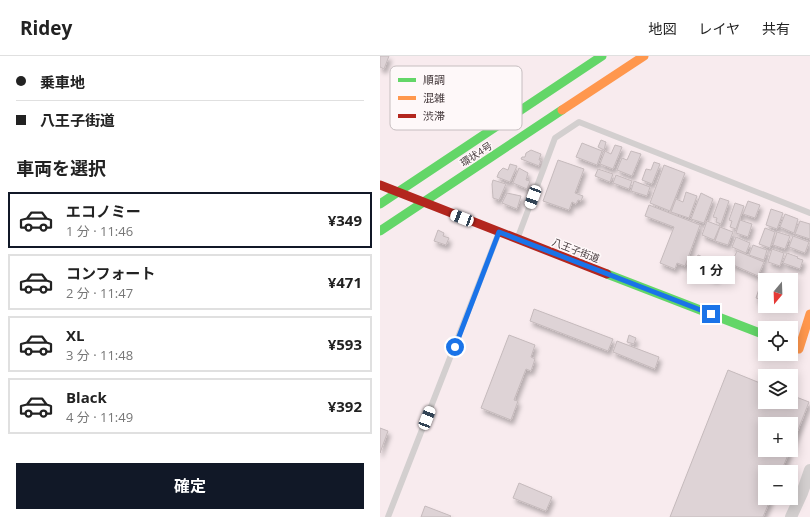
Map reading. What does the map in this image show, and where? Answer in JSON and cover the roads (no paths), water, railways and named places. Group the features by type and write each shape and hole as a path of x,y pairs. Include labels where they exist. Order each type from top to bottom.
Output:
{"main road":[{"name":"環状4号","path":"522,109 602,56"},
{"name":"環状4号","path":"380,231 644,56"},
{"name":"環状4号","path":"380,204 491,130"},
{"name":"八王子街道","path":"380,186 758,332"},
{"path":"798,340 810,314"},
{"path":"798,348 810,353"}],"street":[{"path":"791,517 802,493 810,470"}],"lane":[{"path":"517,239 555,138 579,122 810,213"},
{"path":"388,517 499,232"}]}
